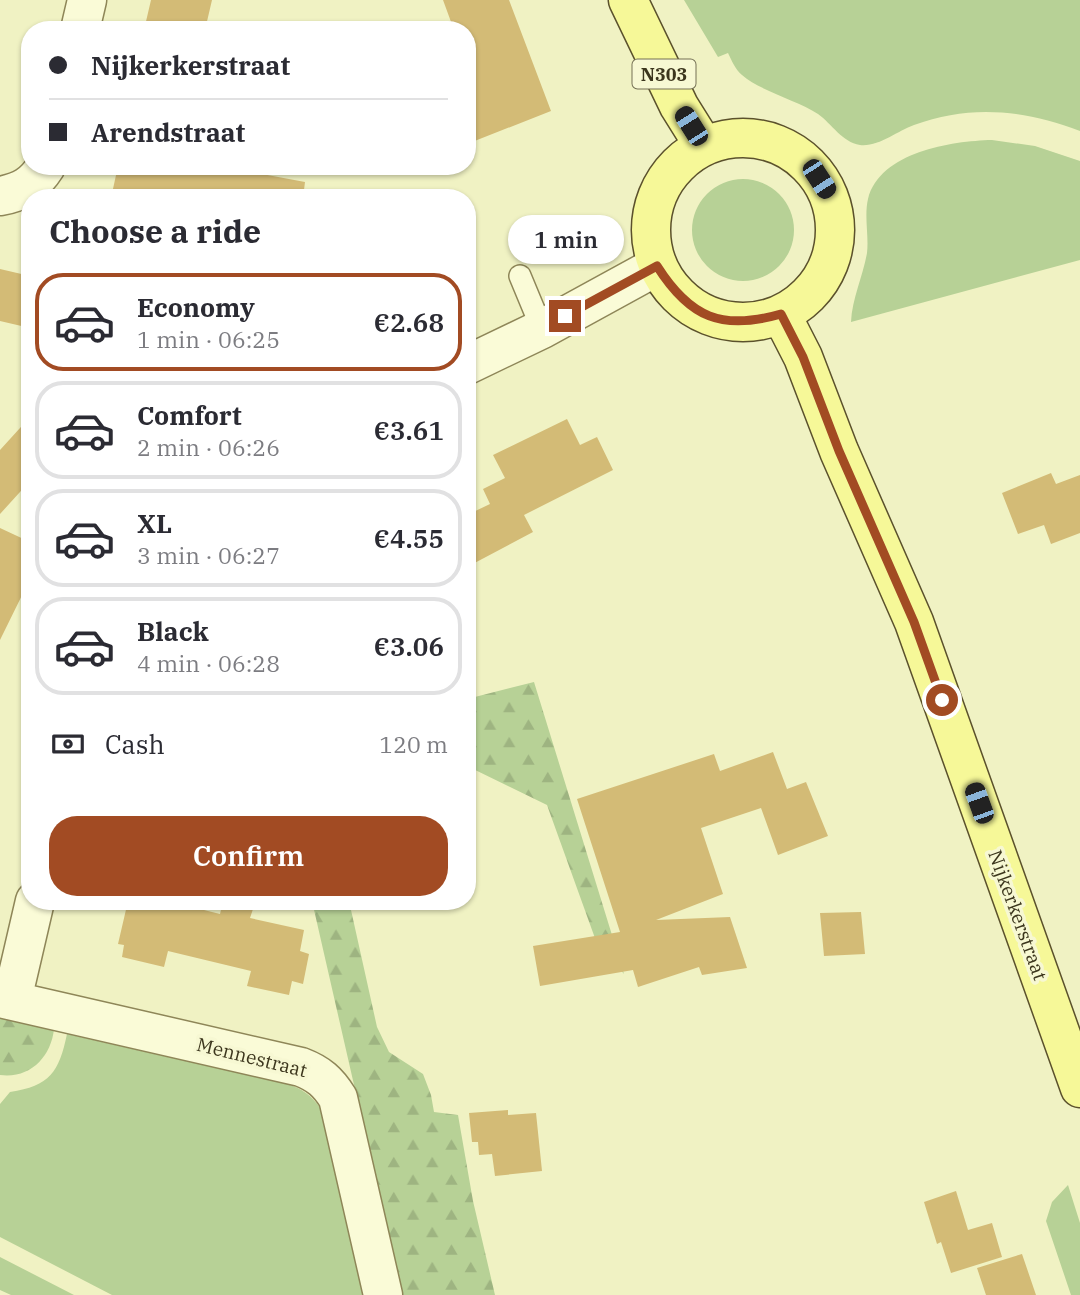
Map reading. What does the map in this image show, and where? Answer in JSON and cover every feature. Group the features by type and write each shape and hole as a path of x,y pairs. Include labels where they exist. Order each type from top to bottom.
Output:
{"main road":[{"name":"N303","path":"628,0 679,106 704,146"},
{"path":"741,138 761,139 788,149 811,167 827,192 834,219 830,257 823,275 805,298 781,314 753,322 723,321 696,310 673,291 657,266 651,238 653,210 663,184 681,161 704,146 741,138"},
{"name":"Nijkerkerstraat","path":"781,314 803,357 839,451 914,622 1080,1088"}],"street":[{"path":"82,21 87,0"},
{"path":"25,189 40,175"},
{"path":"0,196 21,191"},
{"path":"476,361 542,329 657,266"},
{"path":"6,999 32,910"},
{"name":"Mennestraat","path":"6,999 301,1067 316,1073 327,1082 338,1098 383,1295"}],"lane":[{"path":"520,276 542,329"}],"green space":[{"path":"684,0 1080,0 1080,131 1018,114 977,112 935,118 874,144 860,145 842,137 818,114 750,81 737,70 728,53 718,57"},
{"path":"992,140 1035,146 1080,161 1080,260 851,322 867,253 868,199 875,183 887,170 919,152 957,143"},
{"path":"743,179 762,183 779,194 790,211 794,230 790,249 779,266 762,277 743,281 724,277 707,266 696,249 692,230 696,211 707,194 724,183"},
{"path":"534,682 624,974 596,941 547,805 476,770 476,697"},
{"path":"314,910 351,910 377,1027 389,1052 423,1074 434,1112 458,1115 473,1201 495,1295 402,1295"},
{"path":"0,1018 54,1029 49,1049 29,1070 0,1075"},
{"path":"67,1034 287,1084 310,1096 321,1109 364,1295 112,1295 0,1237 0,1104 10,1092 35,1086 50,1075 60,1058"},
{"path":"1068,1185 1080,1223 1080,1295 1071,1295 1046,1221 1052,1202"},
{"path":"0,1257 74,1295 11,1295 0,1290"}],"building":[{"path":"151,0 212,0 207,21 146,21"},
{"path":"443,0 509,0 551,111 476,140 476,21 451,21"},
{"path":"116,175 268,175 305,182 304,189 113,189"},
{"path":"0,269 21,274 21,326 0,321"},
{"path":"567,419 580,445 597,437 613,470 524,515 533,532 476,562 476,511 490,504 483,489 505,478 493,455"},
{"path":"21,427 21,491 0,514 0,450"},
{"path":"1051,473 1056,484 1080,475 1080,533 1051,544 1044,525 1018,534 1002,493"},
{"path":"0,528 21,538 21,597 0,640"},
{"path":"773,752 787,789 806,782 828,836 778,855 761,808 701,828 723,894 656,920 730,917 747,968 702,975 699,967 638,987 633,970 540,986 533,946 620,932 577,799 714,754 720,771"},
{"path":"126,910 204,910 220,914 221,910 253,910 250,918 304,930 300,951 309,954 303,984 292,981 289,995 247,986 251,971 168,951 164,967 122,957 124,945 118,944"},
{"path":"861,912 865,954 824,956 820,913"},
{"path":"508,1110 508,1115 536,1113 542,1171 495,1176 492,1154 479,1155 478,1142 472,1142 469,1113"},
{"path":"956,1191 968,1230 992,1223 1002,1257 951,1273 941,1242 937,1244 924,1202"},
{"path":"1022,1254 1036,1295 986,1295 977,1268"}],"route":[{"path":"565,316 657,266 673,291 696,310 723,321 753,322 781,314 803,357 839,451 914,622 942,700"}]}
